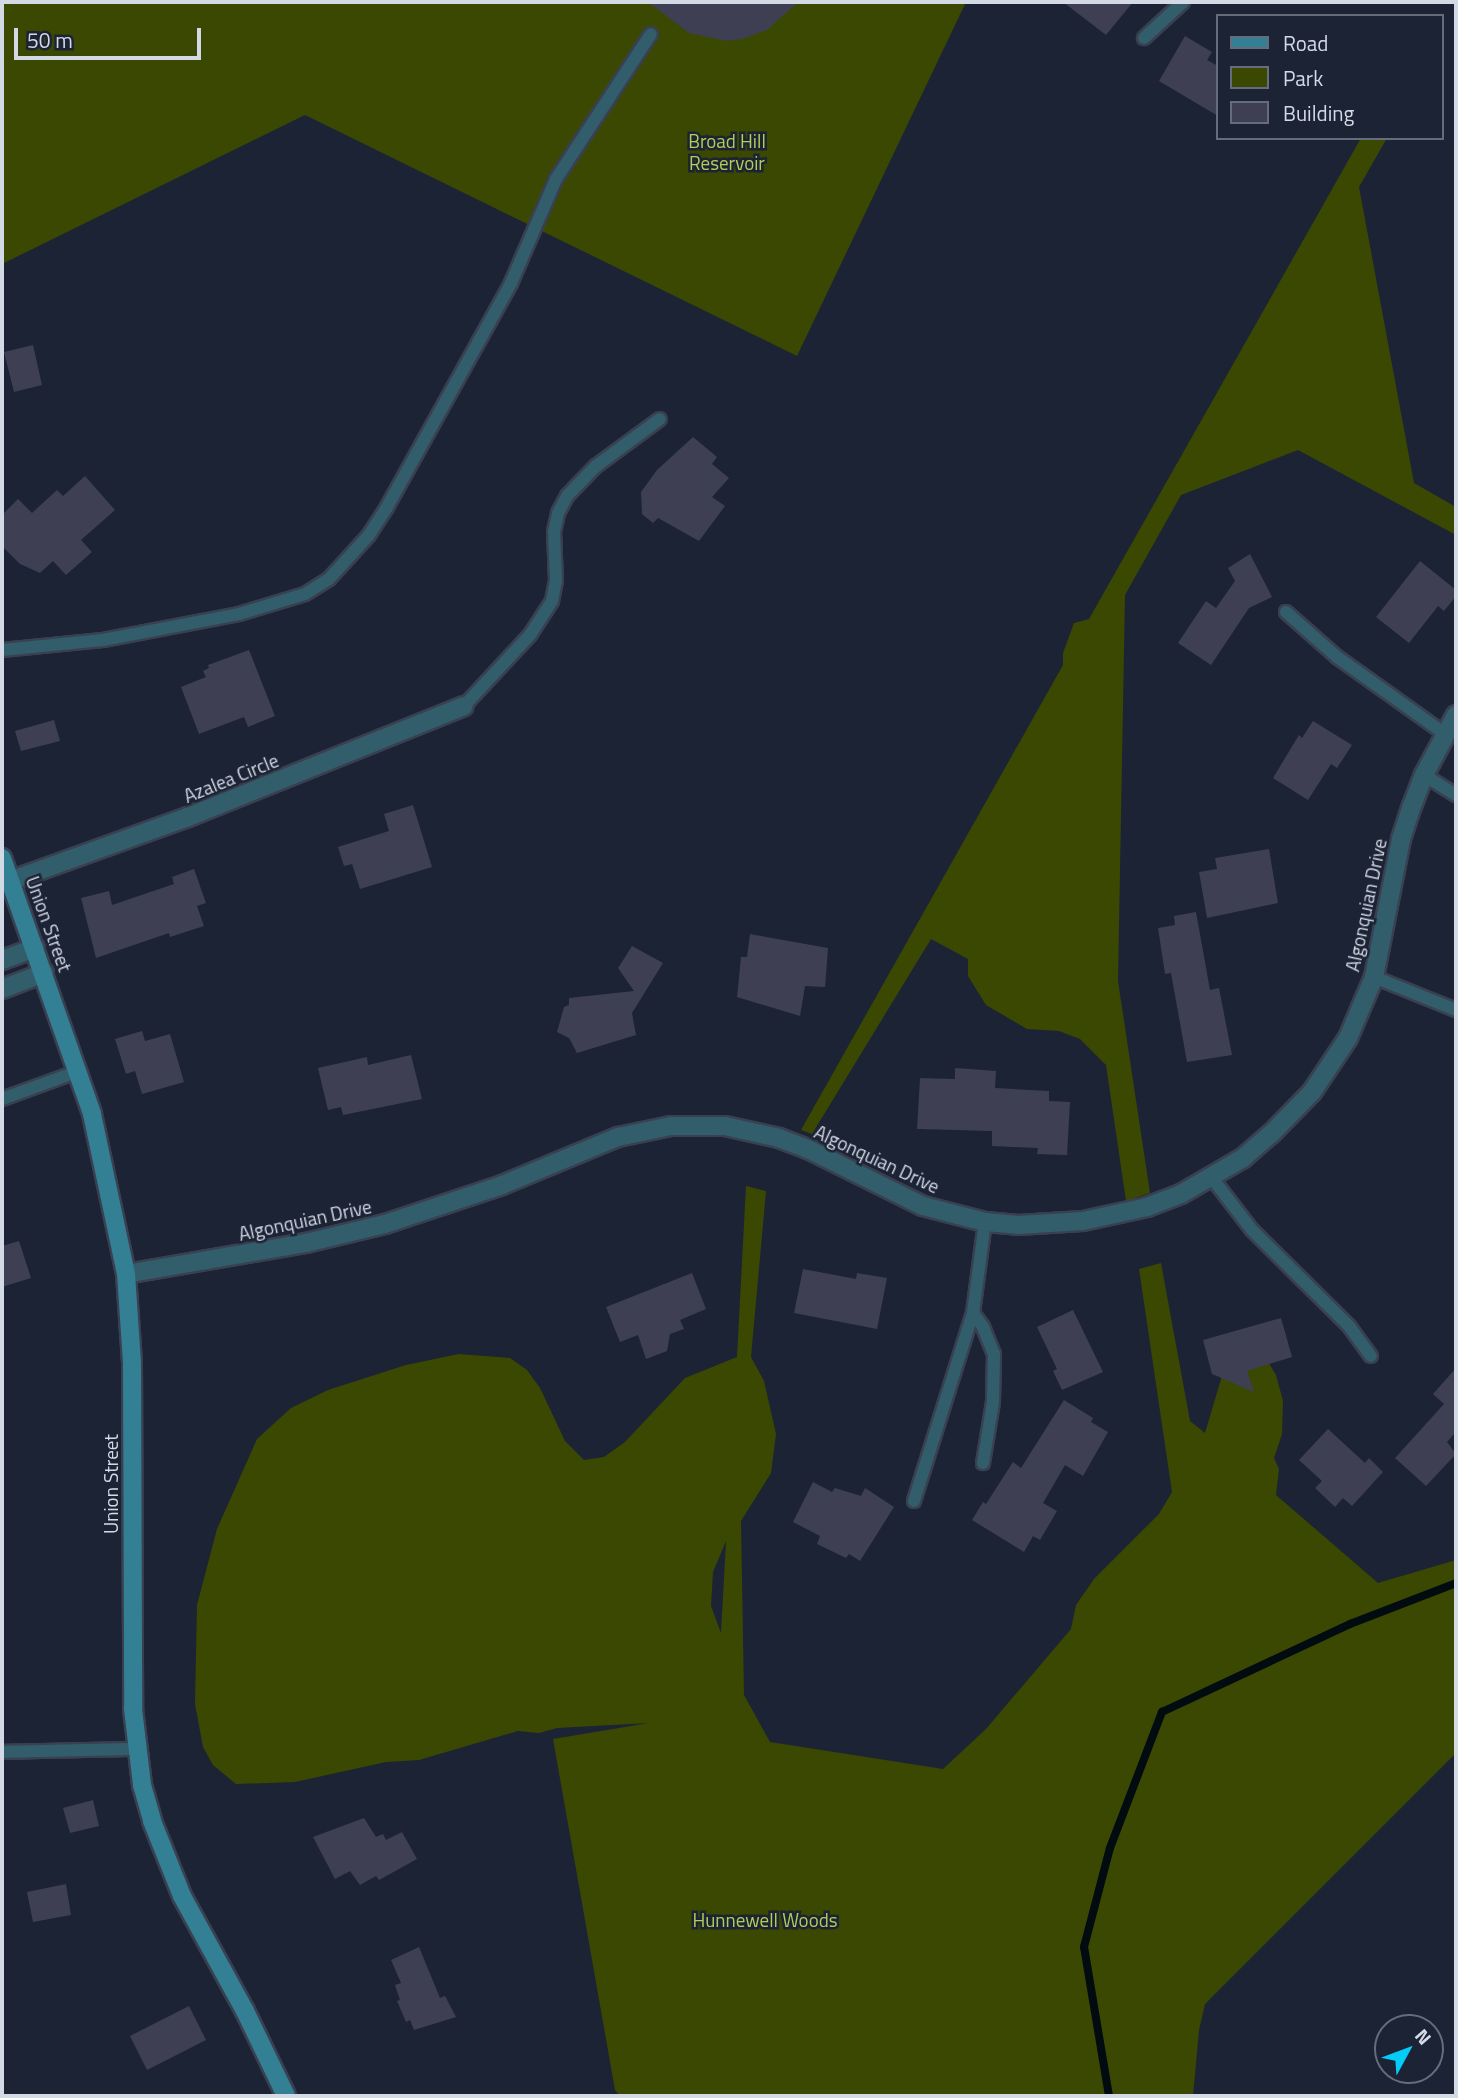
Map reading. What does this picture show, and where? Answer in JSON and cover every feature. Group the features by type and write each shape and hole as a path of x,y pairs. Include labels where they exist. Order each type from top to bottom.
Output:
{"street":[{"name":"Azalea Circle","path":"10,881 188,817 464,706"},
{"name":"Algonquian Drive","path":"126,1274 364,1230 502,1185 618,1137 698,1124 725,1126 779,1138 923,1206 985,1222 1051,1224 1114,1216 1147,1208 1212,1178 1271,1134 1312,1092 1348,1038 1374,977 1401,839 1424,775 1456,715"},
{"name":"Union Street","path":"2,858 79,1071 103,1156 126,1274 132,1362 132,1668 135,1749 142,1785 166,1860 286,2096"},
{"path":"2,960 35,948"},
{"path":"2,989 44,973"}],"lane":[{"path":"1144,38 1183,2"},
{"path":"2,650 103,640 239,614 295,598 329,579 363,543 387,508 505,294 556,179 650,34"},
{"path":"464,706 530,635 552,601 556,581 554,532 558,513 566,496 596,466 660,419"},
{"path":"1286,612 1337,657 1445,734"},
{"path":"1424,775 1456,794"},
{"path":"1374,977 1456,1010"},
{"path":"2,1099 79,1071"},
{"path":"1212,1178 1252,1230 1349,1326 1371,1356"},
{"path":"914,1501 973,1313 985,1222"},
{"path":"973,1313 983,1327 994,1354 993,1402 984,1462"},
{"path":"2,1752 135,1749"}],"green space":[{"name":"Broad Hill Reservoir","path":"2,2 966,2 797,356 305,115 2,264"},
{"path":"1360,140 1386,140 1359,187 1414,483 1456,507 1456,535 1298,450 1181,495 1125,595 1118,981 1150,1193 1126,1201 1106,1065 1080,1039 1059,1031 1027,1029 986,1005 968,976 968,959 931,939 812,1134 801,1130 1063,665 1063,653 1074,623 1089,619"},
{"name":"Hunnewell Woods","path":"746,1186 766,1191 751,1357 764,1381 776,1434 771,1473 741,1521 744,1695 770,1742 943,1769 986,1729 1071,1629 1076,1605 1094,1579 1159,1514 1172,1492 1139,1269 1161,1263 1190,1421 1205,1433 1224,1369 1254,1338 1276,1375 1283,1401 1282,1434 1274,1458 1279,1469 1276,1495 1378,1583 1456,1560 1456,1753 1205,2004 1199,2030 1193,2096 620,2096 615,2090 553,1739 649,1723 557,1728 539,1733 518,1731 419,1760 386,1762 295,1782 236,1784 213,1765 203,1747 195,1704 197,1605 217,1529 257,1439 291,1408 328,1390 406,1365 459,1354 510,1358 527,1370 540,1388 565,1441 584,1460 604,1457 625,1442 685,1378 737,1357","holes":["726,1541 721,1633 711,1606 713,1572"]}],"building":[{"path":"648,2 798,2 767,30 727,41 689,33"},
{"path":"1063,2 1133,2 1106,35"},
{"path":"1185,36 1212,52 1207,60 1216,65 1216,115 1159,81"},
{"path":"33,345 42,385 14,392 4,352"},
{"path":"693,437 717,457 712,464 729,478 712,497 725,506 699,541 658,518 653,523 642,514 641,492 657,470"},
{"path":"85,476 115,510 81,540 92,552 66,575 53,561 40,573 20,564 2,546 2,515 18,499 32,513 57,490 63,496"},
{"path":"1250,554 1272,597 1249,608 1211,665 1178,643 1206,601 1216,608 1235,581 1228,568"},
{"path":"1420,561 1456,590 1456,596 1444,611 1438,606 1409,643 1376,617"},
{"path":"249,650 275,716 248,727 244,717 199,734 181,687 206,677 203,671 209,668 208,665"},
{"path":"54,720 60,741 21,751 15,731"},
{"path":"1313,721 1352,745 1337,768 1331,764 1308,800 1273,778 1299,735 1302,738"},
{"path":"413,805 432,867 360,889 352,864 344,866 338,847 389,831 384,814"},
{"path":"1269,849 1278,903 1207,918 1199,872 1217,869 1215,858"},
{"path":"194,869 206,903 197,906 204,926 170,937 169,933 96,958 81,898 109,891 112,905 174,884 172,877"},
{"path":"1196,912 1210,990 1219,988 1232,1055 1187,1062 1171,973 1165,974 1158,928 1175,925 1174,916"},
{"path":"750,934 828,948 825,987 805,986 800,1016 737,997 741,957 747,957"},
{"path":"632,946 663,963 632,1013 636,1035 577,1053 569,1038 557,1032 564,1007 569,1005 569,998 634,991 618,968"},
{"path":"142,1031 145,1041 170,1034 184,1082 142,1094 135,1071 126,1074 115,1039"},
{"path":"411,1055 422,1099 343,1115 341,1107 328,1110 318,1068 367,1057 368,1065"},
{"path":"955,1068 996,1071 995,1088 1049,1091 1049,1101 1070,1102 1067,1155 1037,1154 1038,1148 992,1146 992,1131 917,1129 920,1078 955,1079"},
{"path":"19,1241 31,1278 2,1287 2,1246"},
{"path":"803,1269 856,1279 857,1273 887,1278 877,1329 794,1313"},
{"path":"692,1273 706,1309 680,1320 684,1329 670,1334 667,1351 646,1359 638,1335 620,1342 606,1307"},
{"path":"1073,1310 1103,1372 1062,1390 1053,1371 1057,1369 1037,1327"},
{"path":"1281,1318 1292,1357 1247,1371 1254,1392 1212,1374 1203,1340"},
{"path":"1456,1368 1456,1432 1447,1442 1456,1454 1426,1486 1395,1458 1444,1404 1433,1394"},
{"path":"1064,1400 1093,1418 1091,1422 1108,1432 1083,1476 1065,1465 1043,1503 1057,1511 1040,1540 1033,1536 1024,1552 972,1520 983,1502 986,1504 1013,1462 1021,1468"},
{"path":"1328,1429 1365,1463 1369,1458 1383,1472 1352,1506 1343,1498 1335,1507 1315,1488 1322,1481 1299,1460"},
{"path":"813,1482 832,1492 835,1488 861,1496 865,1488 894,1507 860,1561 849,1554 846,1558 817,1544 820,1536 793,1522"},
{"path":"93,1800 99,1826 70,1833 63,1808"},
{"path":"364,1818 376,1837 383,1834 386,1840 402,1832 417,1859 379,1880 376,1876 360,1885 350,1871 335,1879 313,1837"},
{"path":"66,1884 71,1915 33,1922 27,1892"},
{"path":"419,1947 440,1998 445,1996 456,2017 414,2030 410,2020 406,2022 397,2001 400,2000 395,1985 401,1983 391,1960"},
{"path":"189,2006 206,2040 147,2070 130,2036"}],"waterway":[{"path":"1109,2096 1084,1947 1110,1848 1162,1712 1350,1624 1456,1583"}]}
